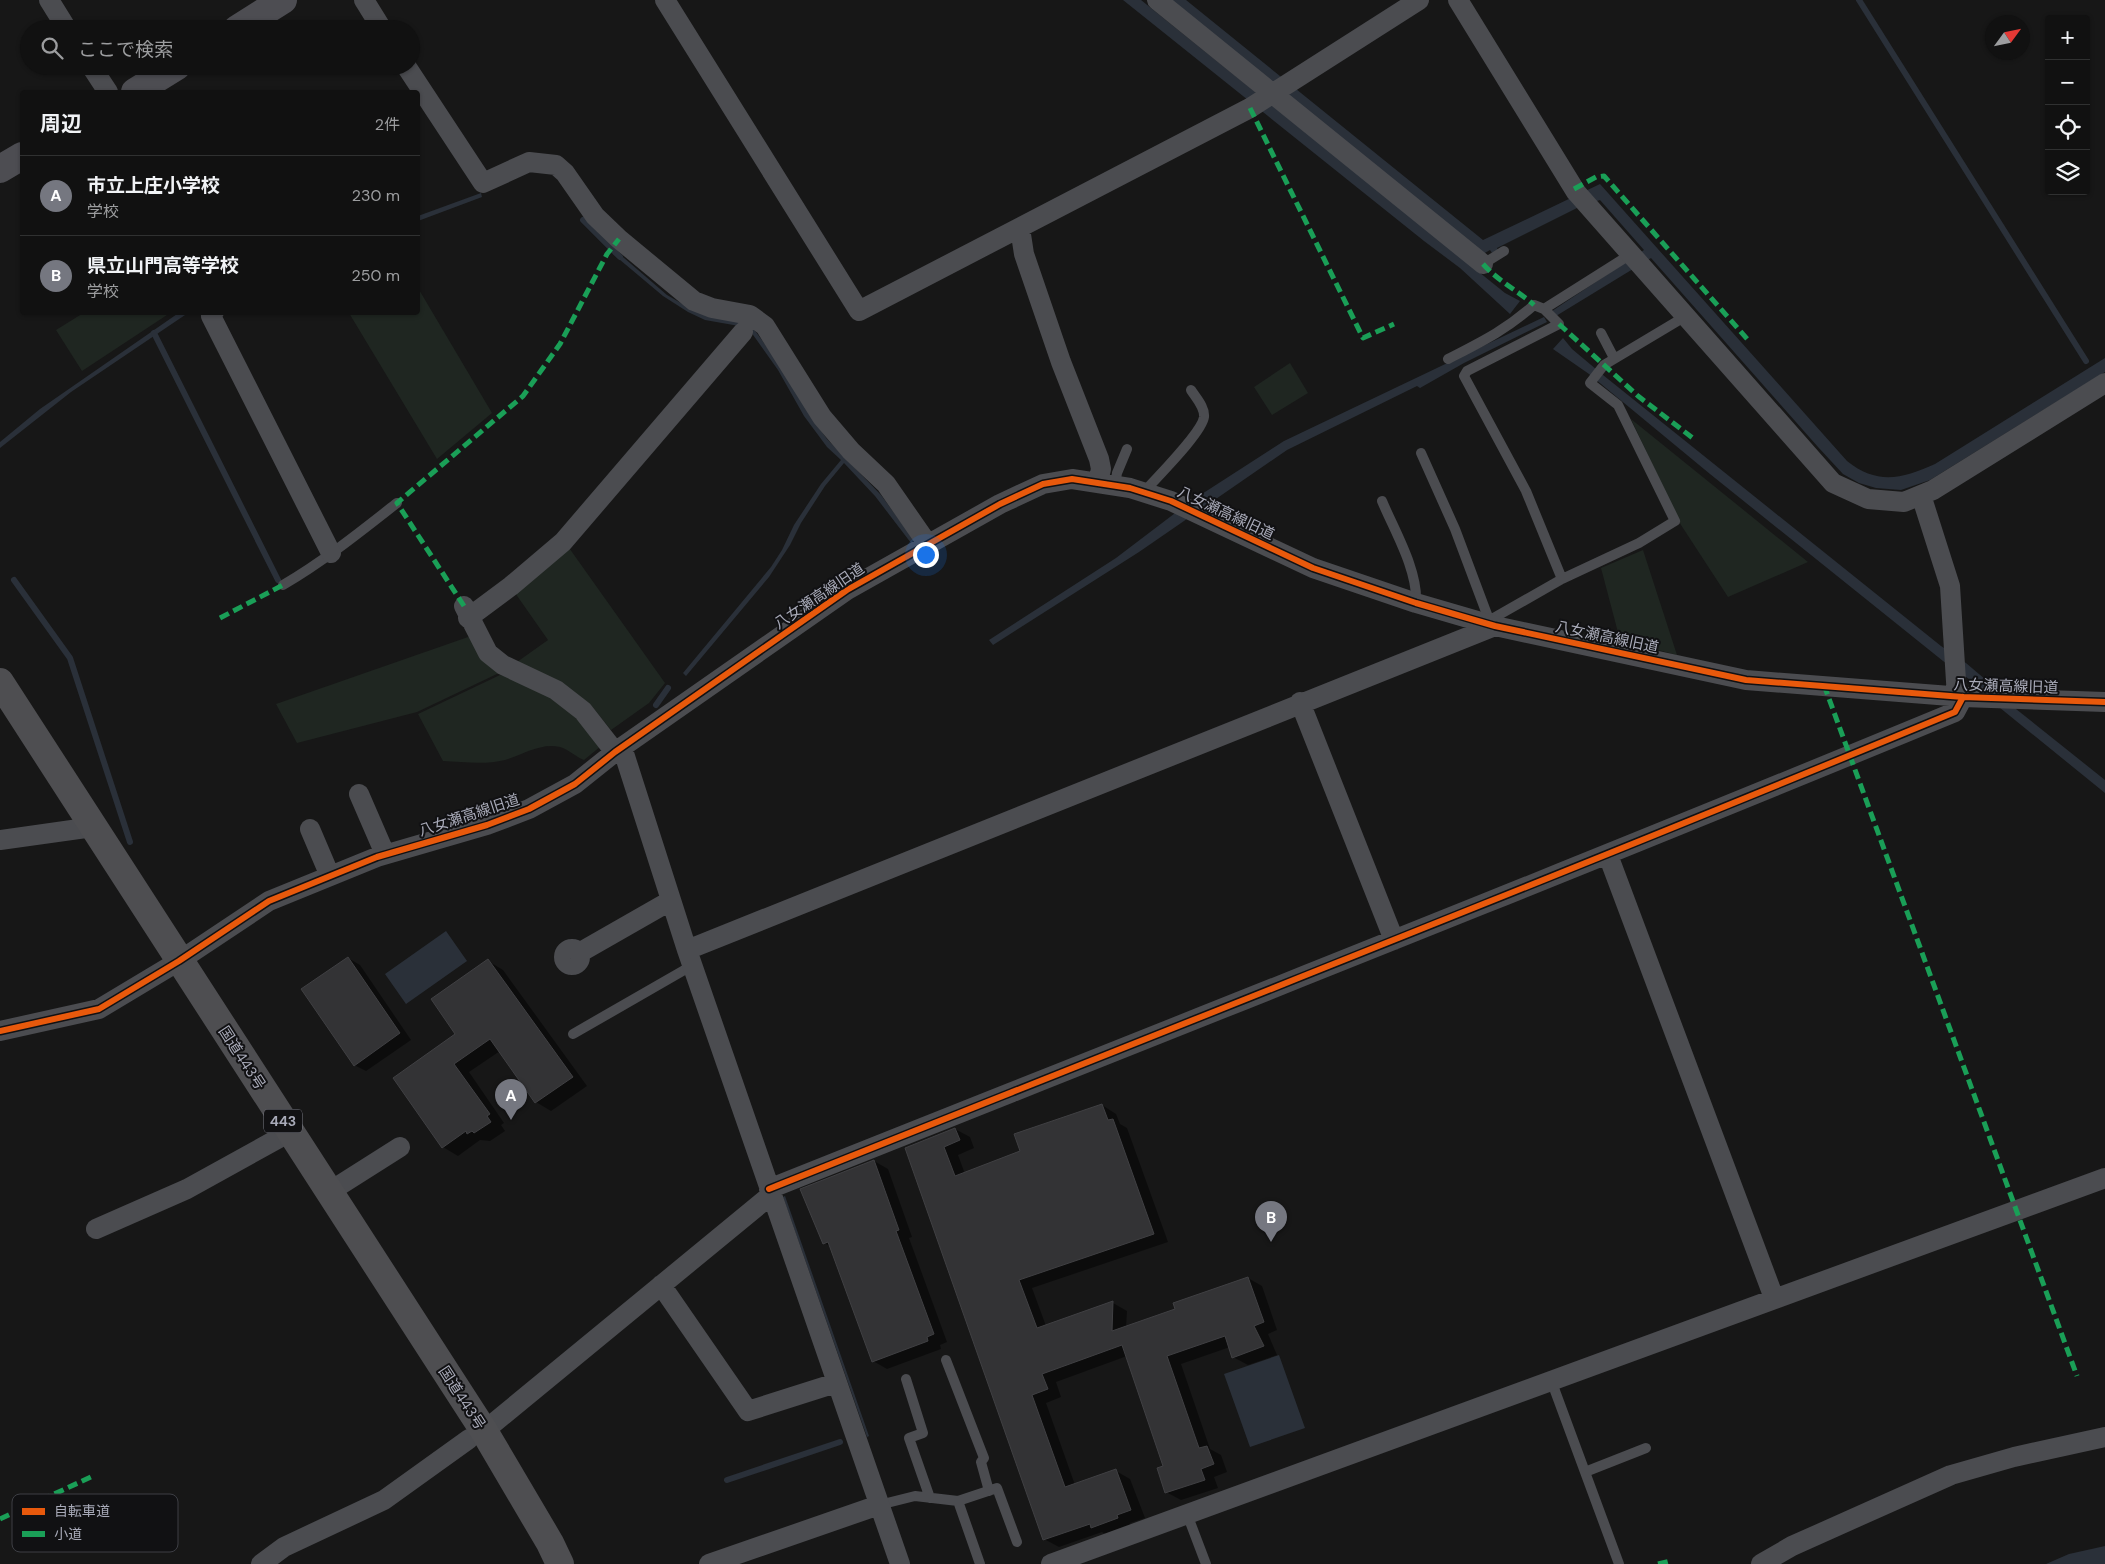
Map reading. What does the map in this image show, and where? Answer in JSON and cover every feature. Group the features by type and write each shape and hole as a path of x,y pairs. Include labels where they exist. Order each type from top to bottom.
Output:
{"highway":[{"name":"国道443号","path":"0,682 329,1192 477,1435 550,1543 560,1564"}],"main road":[{"path":"250,20 282,0"},
{"path":"138,90 162,75"},
{"path":"0,169 20,157"}],"street":[{"path":"49,0 62,20"},
{"path":"364,0 376,20"},
{"path":"664,0 860,310 1250,108 1419,0"},
{"path":"1157,0 1483,264"},
{"path":"1458,0 1576,192 1833,482 1868,499 1904,502 1933,490 2105,383"},
{"path":"97,75 107,90"},
{"path":"412,75 483,183 529,162 556,164 565,172 595,216 619,239 694,301 712,308 750,315 765,326 822,417 851,451 886,484 928,543"},
{"path":"1020,228 1024,254 1030,272 1061,362 1107,484"},
{"path":"212,315 331,553"},
{"path":"743,332 563,542 511,586 466,612 488,653 503,665 556,690 583,711 618,749 900,1564"},
{"name":"八女瀬高線旧道","path":"0,1031 99,1009 179,961 268,901 385,854 487,825 529,809 575,784 618,749 847,590 1000,504 1043,484 1072,479 1144,492 1171,501 1313,568 1416,603 1492,623 1746,680 1960,697 2105,702"},
{"path":"261,1564 284,1548 384,1500 477,1435 661,1285 770,1192 1608,855 1955,712 1960,697 1950,586 1921,495"},
{"path":"690,957 1492,623"},
{"path":"1300,702 1394,940"},
{"path":"359,794 385,854"},
{"path":"0,840 93,827"},
{"path":"310,829 330,876"},
{"path":"1608,855 1774,1298"},
{"path":"579,953 670,901"},
{"path":"96,1229 187,1190 290,1132"},
{"path":"329,1192 400,1147"},
{"path":"1050,1564 2105,1178"},
{"path":"661,1285 748,1412 836,1383"},
{"path":"1761,1564 1792,1546 1951,1476 2014,1457 2105,1437"},
{"path":"709,1564 878,1505"}],"lane":[{"path":"1483,264 1504,251"},
{"path":"1544,309 1631,254"},
{"path":"1448,359 1492,337 1514,323 1534,305 1544,309 1559,324 1467,371 1464,376 1526,491 1562,579"},
{"path":"1421,453 1455,529 1492,623 1562,579 1639,543 1674,521 1618,405 1590,383 1604,365 1614,358 1686,316"},
{"path":"1601,333 1614,358"},
{"path":"1144,492 1194,436 1204,418 1202,406 1191,390"},
{"path":"1107,484 1118,473 1127,449"},
{"path":"1382,501 1413,575 1416,603"},
{"path":"283,585 347,544 397,503"},
{"path":"573,1034 690,957"},
{"path":"946,1360 984,1458 981,1462 990,1491"},
{"path":"906,1379 923,1433 910,1438 930,1498"},
{"path":"1551,1380 1619,1564"},
{"path":"1585,1472 1646,1448"},
{"path":"878,1505 915,1496 958,1502 998,1488 1017,1542"},
{"path":"958,1502 980,1564"},
{"path":"1187,1514 1206,1564"}],"shaded area":[{"path":"1123,0 1141,0 1505,293 1520,301 1510,314 1460,268"},
{"path":"1167,0 1186,0 1483,240 1600,184 1847,461 1869,474 1890,477 1901,476 1935,464 2105,358 2105,372 1930,480 1901,490 1876,488 1859,483 1843,474 1818,447 1651,258 1556,316 1552,311 1644,250 1600,200 1581,206 1497,248 1498,250 1492,253 1490,250 1483,254"},
{"path":"481,193 482,197 420,220 420,215"},
{"path":"616,251 667,295 693,310 750,326 777,361 811,417 827,439 881,495 914,540 911,543 875,496 844,463 825,486 769,577 686,676 683,673 771,567 794,525 821,484 841,460 827,447 804,416 778,370 751,332 739,326 705,320 688,312 663,296 613,254"},
{"path":"420,291 492,413 437,459 350,315 420,315"},
{"path":"80,315 167,315 82,371 56,330"},
{"path":"176,315 185,315 71,392 0,448 0,442 40,409"},
{"path":"1544,317 1547,322 1464,363 1420,388 1417,386 1287,450 1139,552 993,645 989,640 1116,558 1191,501 1284,441"},
{"path":"1563,338 1572,349 1603,375 1941,646 1966,663 2013,703 2016,709 2105,780 2105,793 1978,690 1969,679 1943,661 1710,474 1589,374 1553,349"},
{"path":"1290,363 1308,393 1272,415 1254,387"},
{"path":"1631,419 1808,562 1728,597 1681,525"},
{"path":"567,545 665,683 649,703 611,730 590,704 517,662 548,640 513,590"},
{"path":"1643,550 1677,655 1620,640 1601,568"},
{"path":"471,636 499,673 417,712 297,743 276,704"},
{"path":"500,675 515,678 566,706 601,746 584,760 563,748 546,746 497,762 443,761 418,714"},
{"path":"446,931 467,961 406,1004 385,974"},
{"path":"785,1196 869,1436 867,1437 783,1197"},
{"path":"1279,1355 1305,1428 1250,1447 1224,1374"},
{"path":"2105,1546 2105,1564 2046,1564 2069,1554"}],"building":[{"path":"348,957 400,1033 354,1066 301,989"},
{"path":"488,959 573,1077 535,1103 490,1039 454,1064 490,1114 487,1116 491,1122 474,1133 472,1131 467,1134 466,1131 442,1148 393,1078 455,1034 431,999"},
{"path":"1102,1104 1108,1120 1113,1119 1154,1234 1019,1280 1037,1328 1113,1301 1112,1331 1175,1309 1173,1303 1248,1277 1264,1322 1254,1326 1264,1346 1232,1358 1225,1336 1167,1356 1199,1448 1207,1446 1214,1464 1201,1469 1205,1480 1165,1493 1157,1468 1163,1466 1122,1345 1042,1374 1048,1389 1032,1395 1065,1487 1116,1469 1131,1510 1117,1515 1118,1518 1091,1528 1090,1524 1043,1540 905,1148 955,1128 960,1140 944,1147 955,1176 1020,1151 1014,1134"},
{"path":"874,1160 899,1230 896,1231 934,1334 927,1337 928,1341 872,1362 828,1242 823,1244 800,1189"}],"waterway":[{"path":"1859,0 2086,361"},
{"path":"583,220 620,257"},
{"path":"154,333 278,580"},
{"path":"14,580 70,658 130,842"},
{"path":"656,705 668,688"},
{"path":"727,1480 840,1442"}],"marked path":[{"path":"1250,108 1363,338 1394,324"},
{"path":"1574,189 1596,177 1604,176 1748,340"},
{"path":"464,606 397,503 523,396 560,344 607,254 619,239"},
{"path":"1483,264 1534,305"},
{"path":"1559,324 1638,396 1694,439"},
{"path":"220,618 283,585"},
{"path":"1824,685 2077,1376"},
{"path":"54,1494 91,1477"},
{"path":"0,1519 12,1513"},
{"path":"1658,1564 1670,1561"}],"cycle path":[{"path":"0,1031 99,1009 179,961 269,901 377,857 487,825 529,809 575,784 615,752 847,590 1000,504 1043,484 1072,479 1130,488 1171,501 1313,568 1416,603 1495,626 1746,680 1963,697 2105,702"},
{"path":"769,1189 1807,773 1955,712 1963,697"}],"place":[{"name":"市立上庄小学校","path":"511,1120"},
{"name":"県立山門高等学校","path":"1271,1242"}]}
